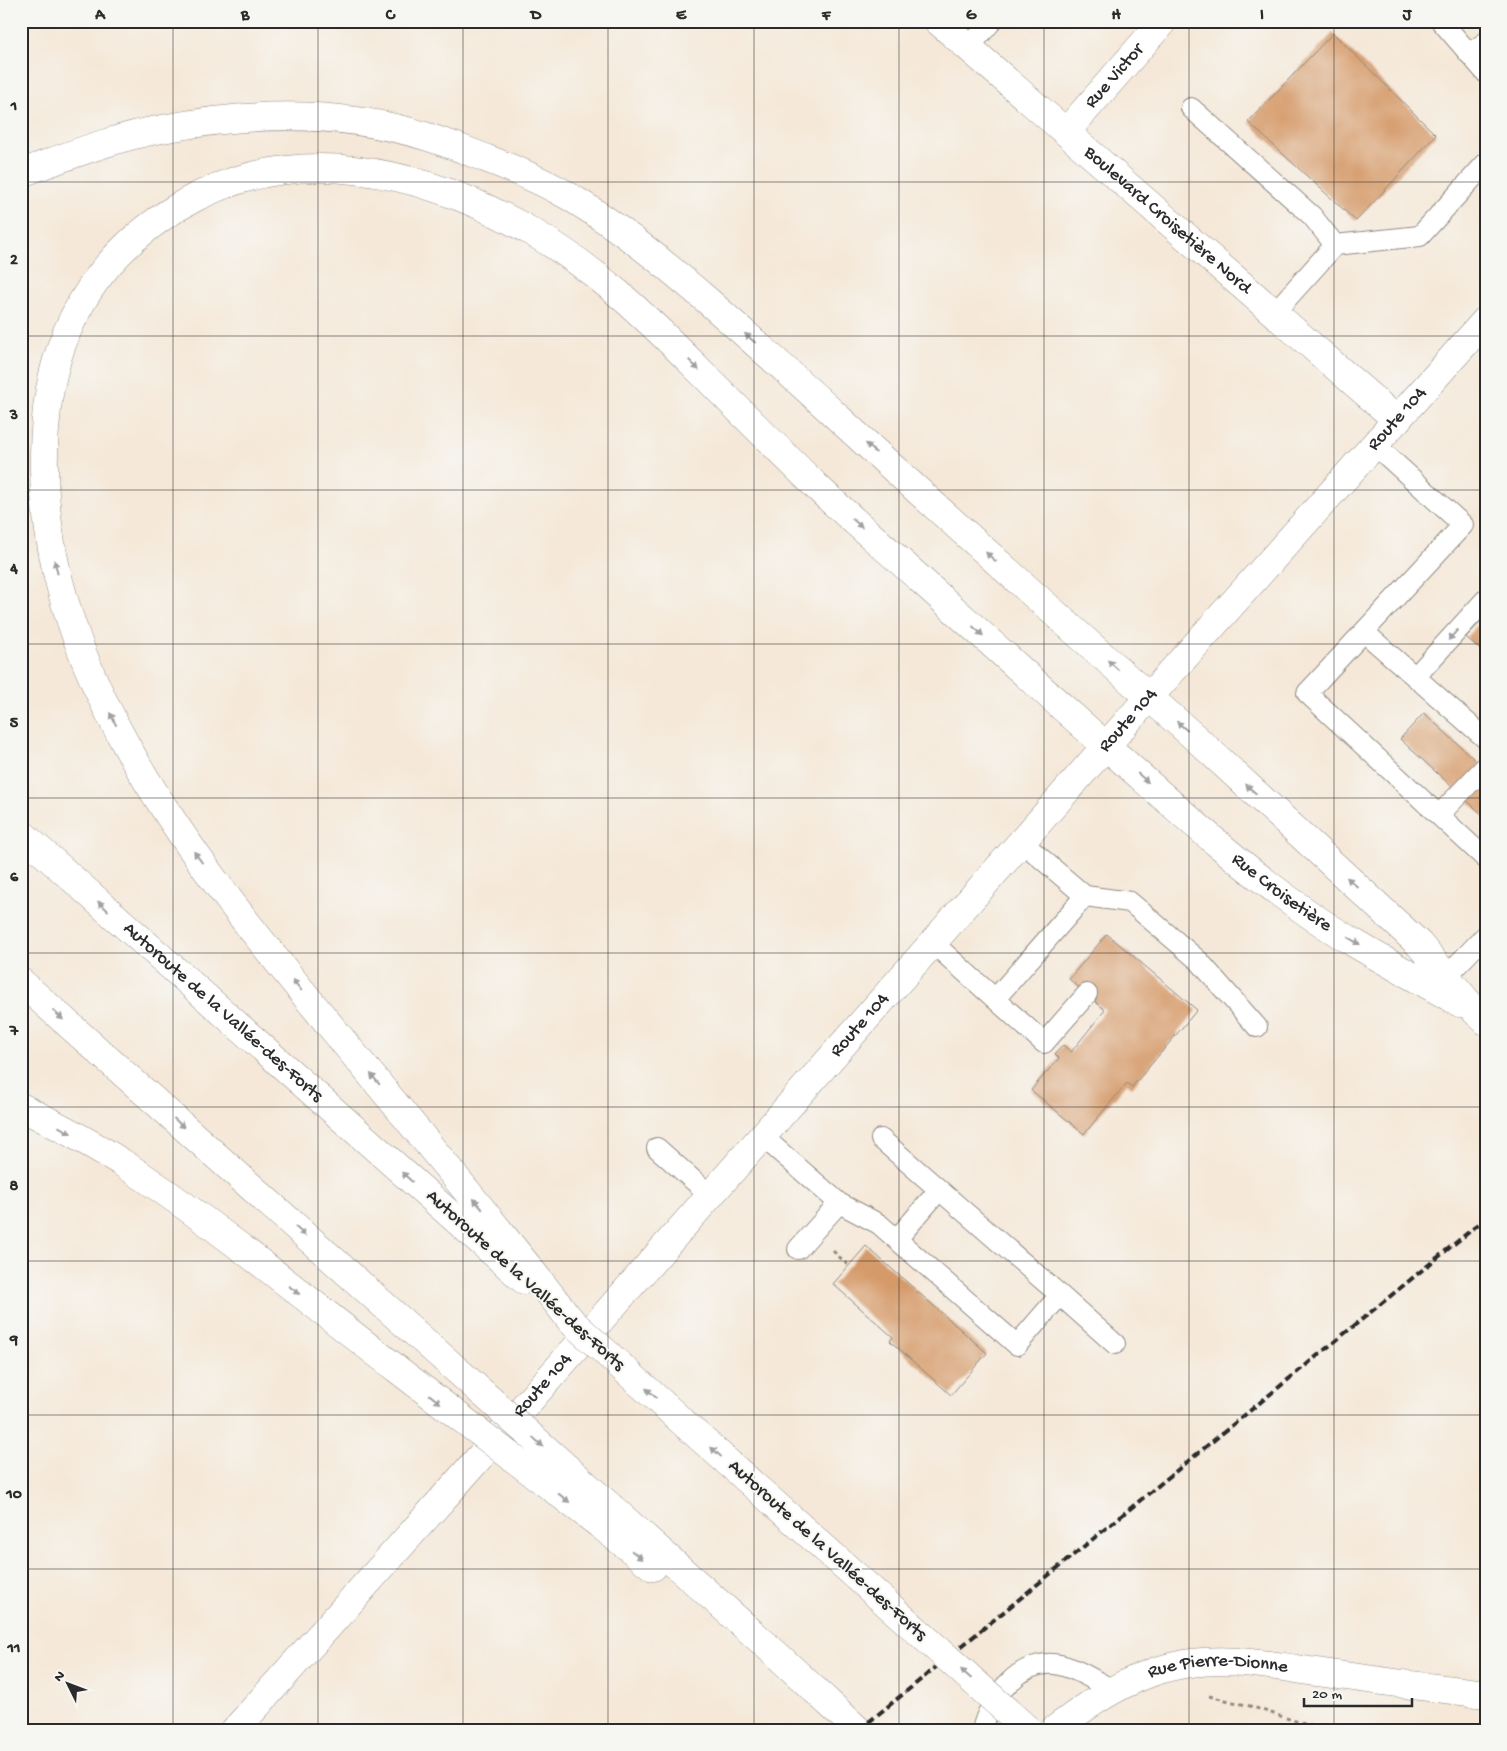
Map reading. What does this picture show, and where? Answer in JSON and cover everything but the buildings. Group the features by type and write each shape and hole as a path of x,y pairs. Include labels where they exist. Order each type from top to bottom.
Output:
{"main road":[{"name":"Boulevard Croisetière Nord","path":"938,21 1397,420"},
{"name":"Rue Victor","path":"1066,132 1163,21"},
{"name":"Rue Croisetière","path":"21,173 117,141 160,129 240,119 318,116 353,120 426,136 538,180 598,215 658,259 783,367 911,485 1149,697 1380,907 1419,944 1440,983"},
{"name":"Rue Croisetière","path":"503,1249 270,951 167,813 111,716 96,683 71,622 54,561 45,501 44,444 50,386 57,360 75,315 102,271 137,235 180,206 204,193 251,176 304,168 359,170 414,182 476,204 530,231 577,260 660,330 821,490 1106,746 1228,852 1278,892 1330,928 1440,983 1481,1017"},
{"name":"Route 104","path":"235,1730 456,1484 1149,697 1486,320"},
{"name":"Autoroute de la Vallée-des-Forts","path":"21,833 503,1249 572,1322 1028,1730"},
{"path":"21,982 423,1340 606,1517 836,1709 858,1730"},
{"path":"21,1108 88,1143 150,1182 214,1228 397,1369 606,1517"},
{"name":"Rue Pierre-Dionne","path":"1054,1730 1112,1690 1131,1680 1171,1667 1198,1662 1233,1661 1486,1694"}],"lane":[{"path":"970,47 992,21"},
{"path":"1441,21 1486,73"},
{"path":"1469,54 1486,42"},
{"path":"1191,108 1312,216 1335,246"},
{"path":"1274,314 1335,246 1420,236 1486,163"},
{"path":"1375,445 1463,525 1308,694 1486,859"},
{"path":"1415,677 1486,599"},
{"path":"1364,632 1486,739"},
{"path":"1439,815 1486,766"},
{"path":"1022,842 1085,896 1130,902 1199,962 1257,1027"},
{"path":"995,999 1085,896"},
{"path":"1440,983 1486,935"},
{"path":"933,943 1044,1043 1087,994"},
{"path":"763,1137 838,1204 879,1224 1018,1345 1060,1295"},
{"path":"881,1138 1115,1344"},
{"path":"657,1148 711,1196"},
{"path":"897,1239 940,1190"},
{"path":"798,1249 838,1204"},
{"path":"982,1730 985,1717 996,1697 1026,1669 1041,1665 1059,1665 1076,1670 1112,1690"}],"path":[{"name":"Rue Pierre-Dionne","path":"1206,1696 1250,1706 1323,1730"}],"railway":[{"path":"859,1730 1486,1218"}]}
